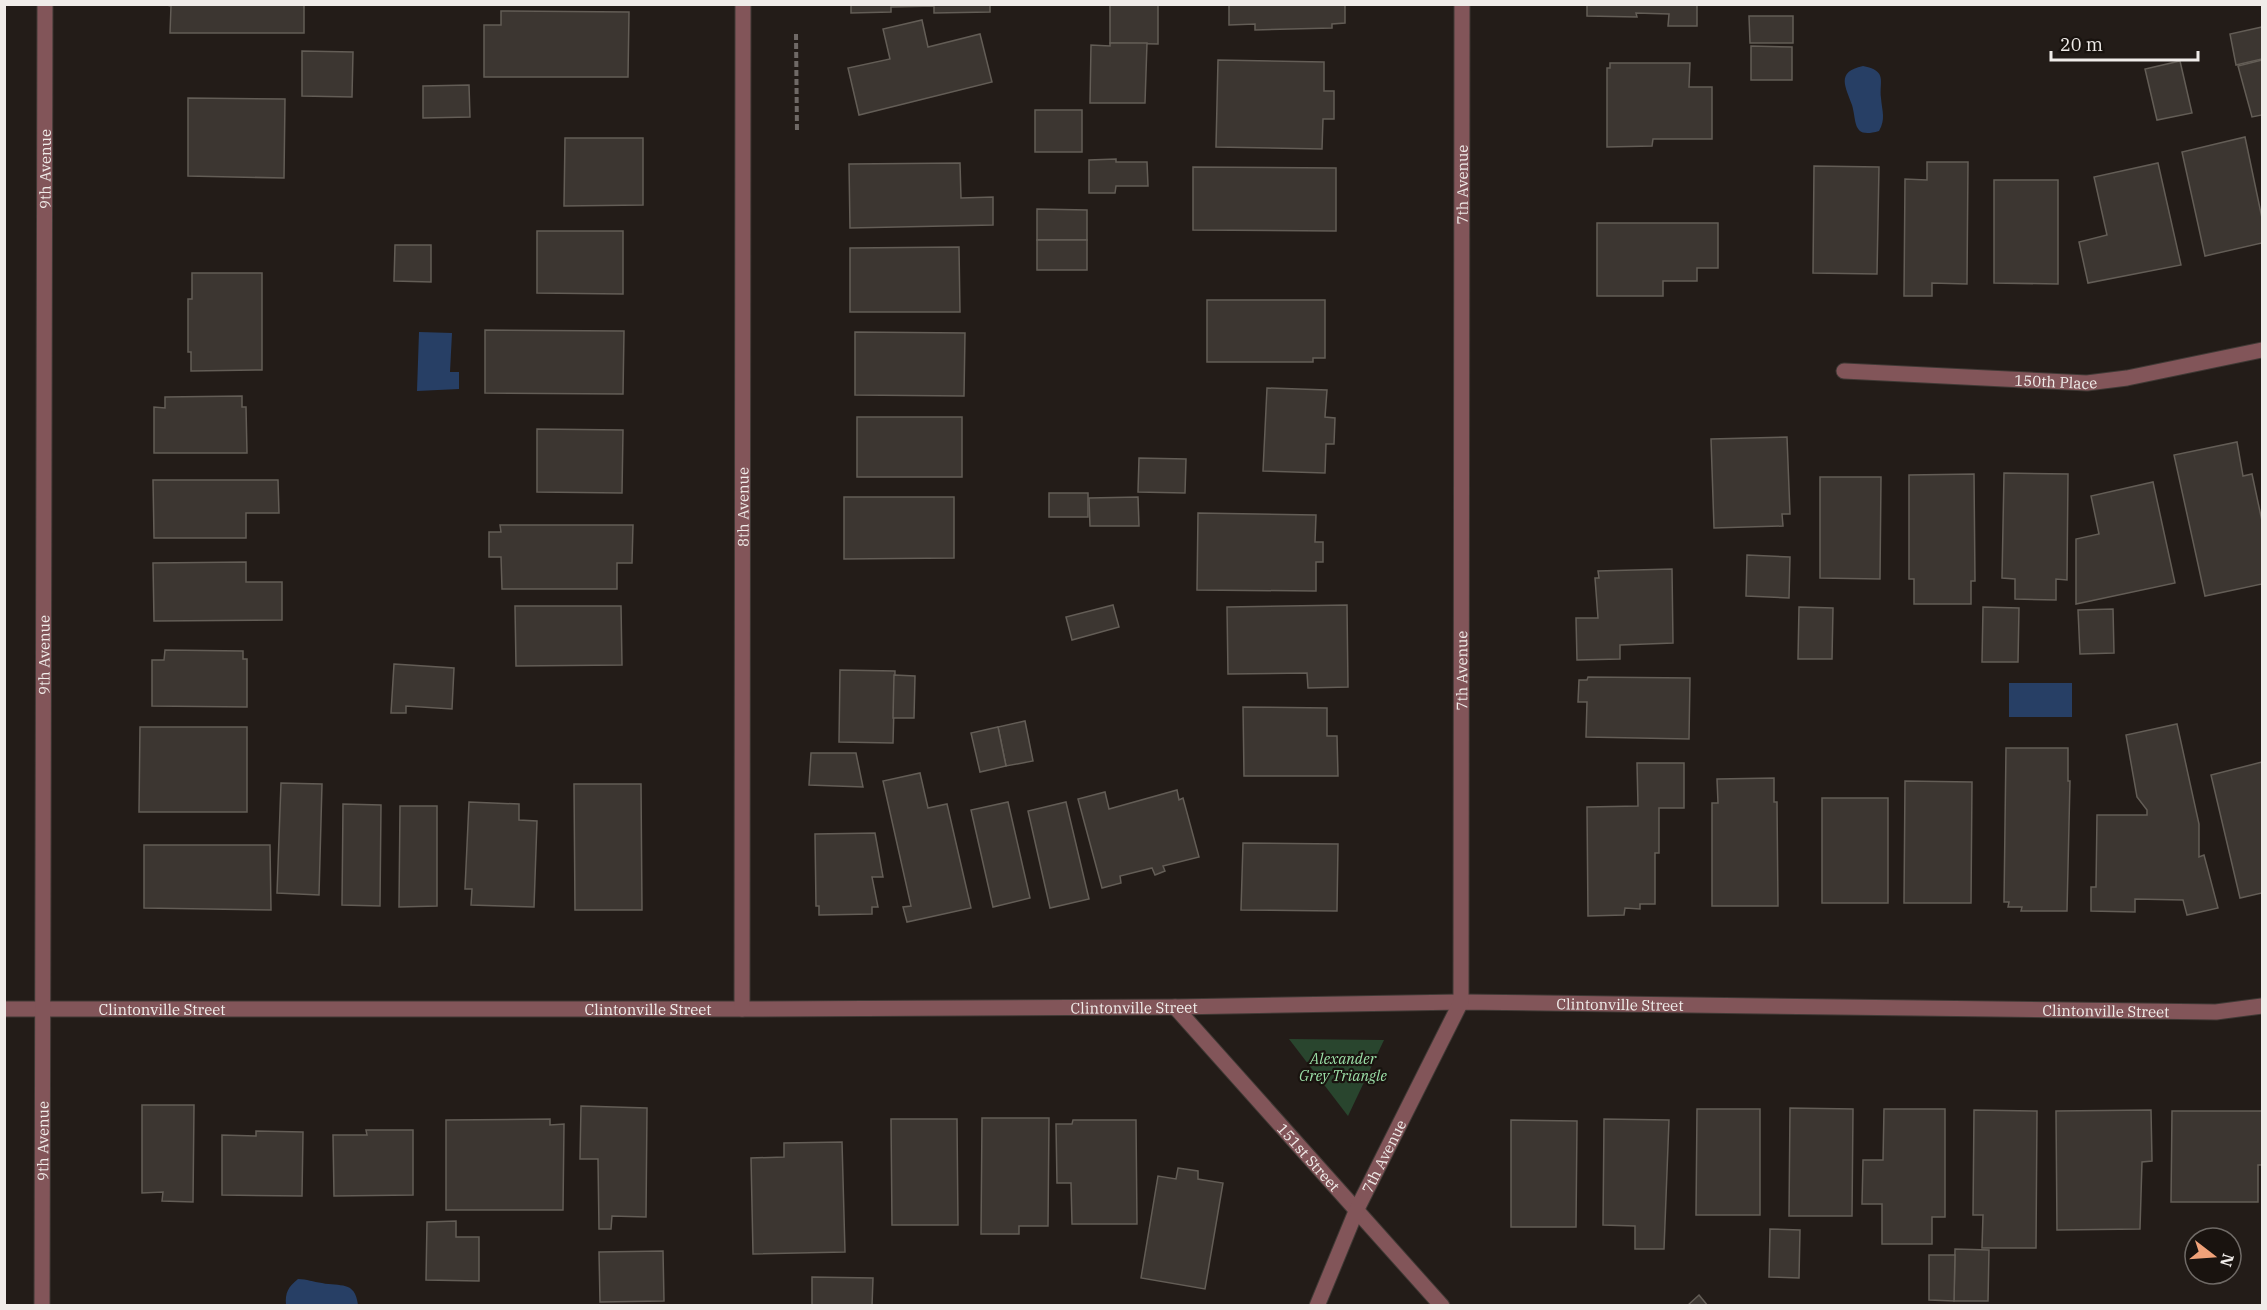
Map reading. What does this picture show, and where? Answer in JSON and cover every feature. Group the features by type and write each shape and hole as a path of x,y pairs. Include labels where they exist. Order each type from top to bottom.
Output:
{"street":[{"name":"9th Avenue","path":"42,1305 45,4"},
{"name":"8th Avenue","path":"742,1010 743,4"},
{"name":"7th Avenue","path":"1317,1305 1357,1209 1461,1002 1462,4"},
{"name":"150th Place","path":"1844,371 2087,383 2127,378 2262,350"},
{"name":"Clintonville Street","path":"4,1009 742,1010 1175,1007 1461,1002 2216,1012 2262,1006"},
{"name":"151st Street","path":"1175,1007 1442,1305"}],"path":[{"path":"796,34 796,133"}],"green space":[{"name":"Alexander Grey Triangle","path":"1289,1039 1384,1040 1348,1116"}],"water":[{"path":"1863,66 1876,71 1881,78 1882,123 1879,131 1870,133 1864,133 1857,127 1845,86 1849,72"},
{"path":"419,332 452,333 450,372 459,372 459,389 417,391"},
{"path":"2009,683 2072,683 2072,717 2009,717"},
{"path":"298,1279 346,1286 354,1292 358,1305 286,1305 288,1290"}],"building":[{"path":"163,4 304,4 304,33 170,33 171,6"},
{"path":"851,4 990,4 990,12 934,13 934,6 891,7 891,12 851,13"},
{"path":"1110,4 1158,4 1158,44 1110,43"},
{"path":"1229,4 1345,4 1345,23 1332,24 1332,28 1255,30 1255,24 1229,25"},
{"path":"1587,4 1697,4 1697,26 1668,26 1669,14 1636,13 1637,17 1587,16"},
{"path":"501,11 629,12 628,77 484,77 484,25 501,25"},
{"path":"1749,16 1793,16 1793,43 1750,43"},
{"path":"922,20 928,47 980,34 992,82 859,115 848,68 890,59 883,29"},
{"path":"2262,27 2262,59 2236,65 2230,34"},
{"path":"1110,43 1147,43 1145,103 1090,103 1091,45 1110,46"},
{"path":"1751,46 1792,47 1792,80 1751,80"},
{"path":"302,51 353,52 352,97 302,96"},
{"path":"1218,60 1324,62 1324,91 1334,91 1334,119 1323,119 1322,149 1216,147"},
{"path":"2262,60 2262,115 2252,117 2238,66"},
{"path":"2180,61 2192,113 2157,120 2145,69"},
{"path":"1610,63 1690,63 1689,87 1712,87 1712,139 1653,139 1652,146 1607,147 1607,68 1610,68"},
{"path":"469,85 470,117 423,118 423,86"},
{"path":"188,98 285,99 284,178 188,176"},
{"path":"1035,110 1082,110 1082,152 1035,152"},
{"path":"2245,137 2262,218 2262,243 2205,256 2182,152"},
{"path":"565,138 643,138 643,205 564,206"},
{"path":"1116,159 1116,162 1147,162 1148,186 1116,186 1115,193 1089,193 1089,160"},
{"path":"1927,162 1968,162 1967,284 1932,283 1932,296 1904,296 1905,179 1927,180"},
{"path":"960,163 961,198 993,197 993,225 850,228 849,164"},
{"path":"2158,163 2181,265 2088,283 2079,242 2107,235 2094,177"},
{"path":"1814,166 1879,167 1877,274 1813,273"},
{"path":"1193,167 1336,168 1336,231 1193,230"},
{"path":"1994,180 2058,180 2058,284 1994,283"},
{"path":"1037,209 1087,210 1087,240 1037,240"},
{"path":"1597,223 1718,223 1718,268 1697,268 1697,281 1663,281 1663,296 1597,296"},
{"path":"537,231 623,231 623,294 537,293"},
{"path":"1037,240 1087,240 1087,270 1037,270"},
{"path":"395,245 431,245 431,282 394,281"},
{"path":"959,247 960,312 850,312 850,248"},
{"path":"192,273 262,273 262,370 191,371 191,352 188,352 188,299 192,299"},
{"path":"1207,300 1325,300 1325,358 1313,358 1313,362 1207,362"},
{"path":"485,330 624,331 623,394 485,393"},
{"path":"855,332 965,333 964,396 855,395"},
{"path":"1267,388 1327,390 1325,417 1335,418 1334,444 1326,444 1325,473 1263,471"},
{"path":"242,396 242,407 246,407 247,453 154,453 154,407 165,408 165,397"},
{"path":"857,417 962,417 962,477 857,477"},
{"path":"537,429 623,430 622,493 537,492"},
{"path":"1787,437 1790,514 1782,514 1783,526 1714,528 1711,439"},
{"path":"2237,442 2243,476 2252,474 2262,521 2262,584 2205,596 2174,455"},
{"path":"1139,458 1186,459 1185,493 1138,492"},
{"path":"2004,473 2068,474 2067,580 2056,579 2056,600 2015,599 2015,579 2002,578"},
{"path":"1974,474 1975,581 1971,581 1971,604 1914,604 1914,579 1909,579 1909,475"},
{"path":"1820,477 1881,477 1880,579 1820,578"},
{"path":"153,480 278,480 279,513 246,513 246,538 154,538"},
{"path":"2153,482 2175,583 2076,604 2076,539 2099,534 2091,496"},
{"path":"1049,493 1088,493 1088,517 1049,517"},
{"path":"844,497 954,497 954,558 844,559"},
{"path":"1138,497 1139,526 1090,526 1089,498"},
{"path":"1198,513 1316,515 1315,542 1323,542 1323,562 1316,562 1316,591 1197,590"},
{"path":"500,525 633,525 632,563 617,563 617,589 502,589 501,557 489,557 489,532 501,532"},
{"path":"1747,555 1790,557 1789,598 1746,596"},
{"path":"246,562 246,582 282,582 282,620 154,621 153,563"},
{"path":"1672,569 1673,643 1620,645 1620,659 1577,660 1576,618 1598,618 1595,578 1599,578 1598,571"},
{"path":"1113,605 1119,627 1072,640 1066,617"},
{"path":"1347,605 1348,687 1308,688 1307,673 1228,674 1227,607"},
{"path":"515,606 621,606 622,665 516,666"},
{"path":"1799,607 1833,608 1832,659 1798,659"},
{"path":"1983,607 2019,608 2018,662 1982,662"},
{"path":"2113,609 2114,653 2080,654 2078,610"},
{"path":"165,650 243,651 243,659 247,659 247,707 152,706 152,660 164,660"},
{"path":"394,664 454,668 452,709 406,706 406,713 391,713"},
{"path":"840,670 895,671 893,743 839,742"},
{"path":"894,675 915,676 914,718 893,718"},
{"path":"1588,677 1690,678 1689,739 1586,737 1587,702 1578,702 1579,680 1587,680"},
{"path":"1243,707 1327,708 1327,736 1337,736 1338,776 1244,776"},
{"path":"1025,721 1033,761 1006,766 998,727"},
{"path":"2177,724 2199,824 2199,857 2204,855 2218,908 2187,915 2183,900 2135,899 2135,912 2091,911 2091,887 2096,887 2097,815 2147,815 2147,810 2137,797 2126,735"},
{"path":"140,727 247,727 247,812 139,812"},
{"path":"998,727 1006,766 980,772 971,733"},
{"path":"2006,748 2068,748 2068,781 2070,781 2067,911 2021,911 2022,907 2008,907 2009,902 2004,902"},
{"path":"811,753 856,753 863,787 809,785"},
{"path":"2262,762 2262,893 2240,898 2211,775"},
{"path":"1637,763 1684,763 1684,808 1659,808 1659,853 1655,853 1655,904 1640,904 1640,909 1625,908 1624,915 1588,916 1587,807 1638,806"},
{"path":"920,773 928,808 947,804 971,908 907,922 903,907 911,906 883,781"},
{"path":"1774,778 1774,802 1777,802 1778,906 1712,906 1712,803 1718,803 1717,779"},
{"path":"1905,781 1972,782 1971,903 1904,903"},
{"path":"281,783 322,784 319,895 277,893"},
{"path":"574,784 641,784 642,910 575,910"},
{"path":"1177,790 1179,800 1183,798 1199,857 1163,866 1165,871 1155,875 1152,868 1120,876 1121,883 1102,888 1078,799 1105,792 1109,809"},
{"path":"1822,798 1888,798 1888,903 1822,903"},
{"path":"469,802 519,804 519,820 537,821 534,907 471,905 472,889 465,889"},
{"path":"1008,802 1030,898 993,907 971,810"},
{"path":"1066,802 1089,899 1050,908 1028,811"},
{"path":"343,804 381,805 380,906 342,905"},
{"path":"400,806 437,806 437,906 399,907"},
{"path":"875,833 883,877 872,877 878,907 872,907 872,914 819,915 819,906 816,906 815,834"},
{"path":"1243,843 1338,844 1337,911 1241,910"},
{"path":"144,845 270,845 271,910 144,908"},
{"path":"142,1105 194,1105 193,1202 162,1201 163,1192 142,1193"},
{"path":"581,1106 647,1108 646,1217 612,1216 611,1229 599,1229 598,1159 580,1159"},
{"path":"1790,1108 1853,1109 1852,1216 1789,1216"},
{"path":"1697,1109 1760,1109 1760,1215 1696,1215"},
{"path":"1884,1109 1945,1109 1945,1217 1932,1217 1932,1244 1882,1244 1882,1204 1862,1204 1863,1160 1883,1160"},
{"path":"1974,1110 2037,1111 2036,1248 1982,1248 1983,1215 1973,1215"},
{"path":"2151,1110 2152,1161 2142,1162 2140,1229 2057,1230 2056,1111"},
{"path":"2172,1111 2262,1111 2262,1165 2258,1165 2258,1202 2171,1202"},
{"path":"982,1118 1049,1118 1048,1226 1019,1226 1019,1234 981,1234"},
{"path":"550,1119 550,1125 564,1124 563,1210 446,1210 446,1120"},
{"path":"891,1119 957,1119 958,1225 892,1225"},
{"path":"1604,1119 1669,1120 1664,1249 1635,1249 1635,1226 1603,1225"},
{"path":"1073,1120 1136,1120 1137,1224 1072,1224 1071,1183 1057,1183 1056,1124 1072,1124"},
{"path":"1511,1120 1577,1121 1576,1227 1511,1227"},
{"path":"366,1130 413,1130 413,1195 334,1196 333,1135 367,1135"},
{"path":"256,1131 303,1132 302,1196 222,1195 222,1135 256,1136"},
{"path":"842,1142 845,1252 753,1254 751,1158 784,1157 784,1143"},
{"path":"1178,1168 1198,1171 1198,1179 1223,1183 1205,1289 1141,1278 1158,1176 1176,1179"},
{"path":"456,1221 456,1237 479,1237 479,1281 426,1280 427,1222"},
{"path":"1770,1229 1800,1230 1799,1278 1769,1277"},
{"path":"1955,1249 1989,1250 1988,1301 1954,1301"},
{"path":"663,1251 664,1301 600,1302 599,1252"},
{"path":"1929,1255 1955,1255 1954,1301 1929,1300"},
{"path":"812,1277 873,1278 872,1306 812,1306"},
{"path":"1699,1295 1708,1306 1687,1306"}]}
